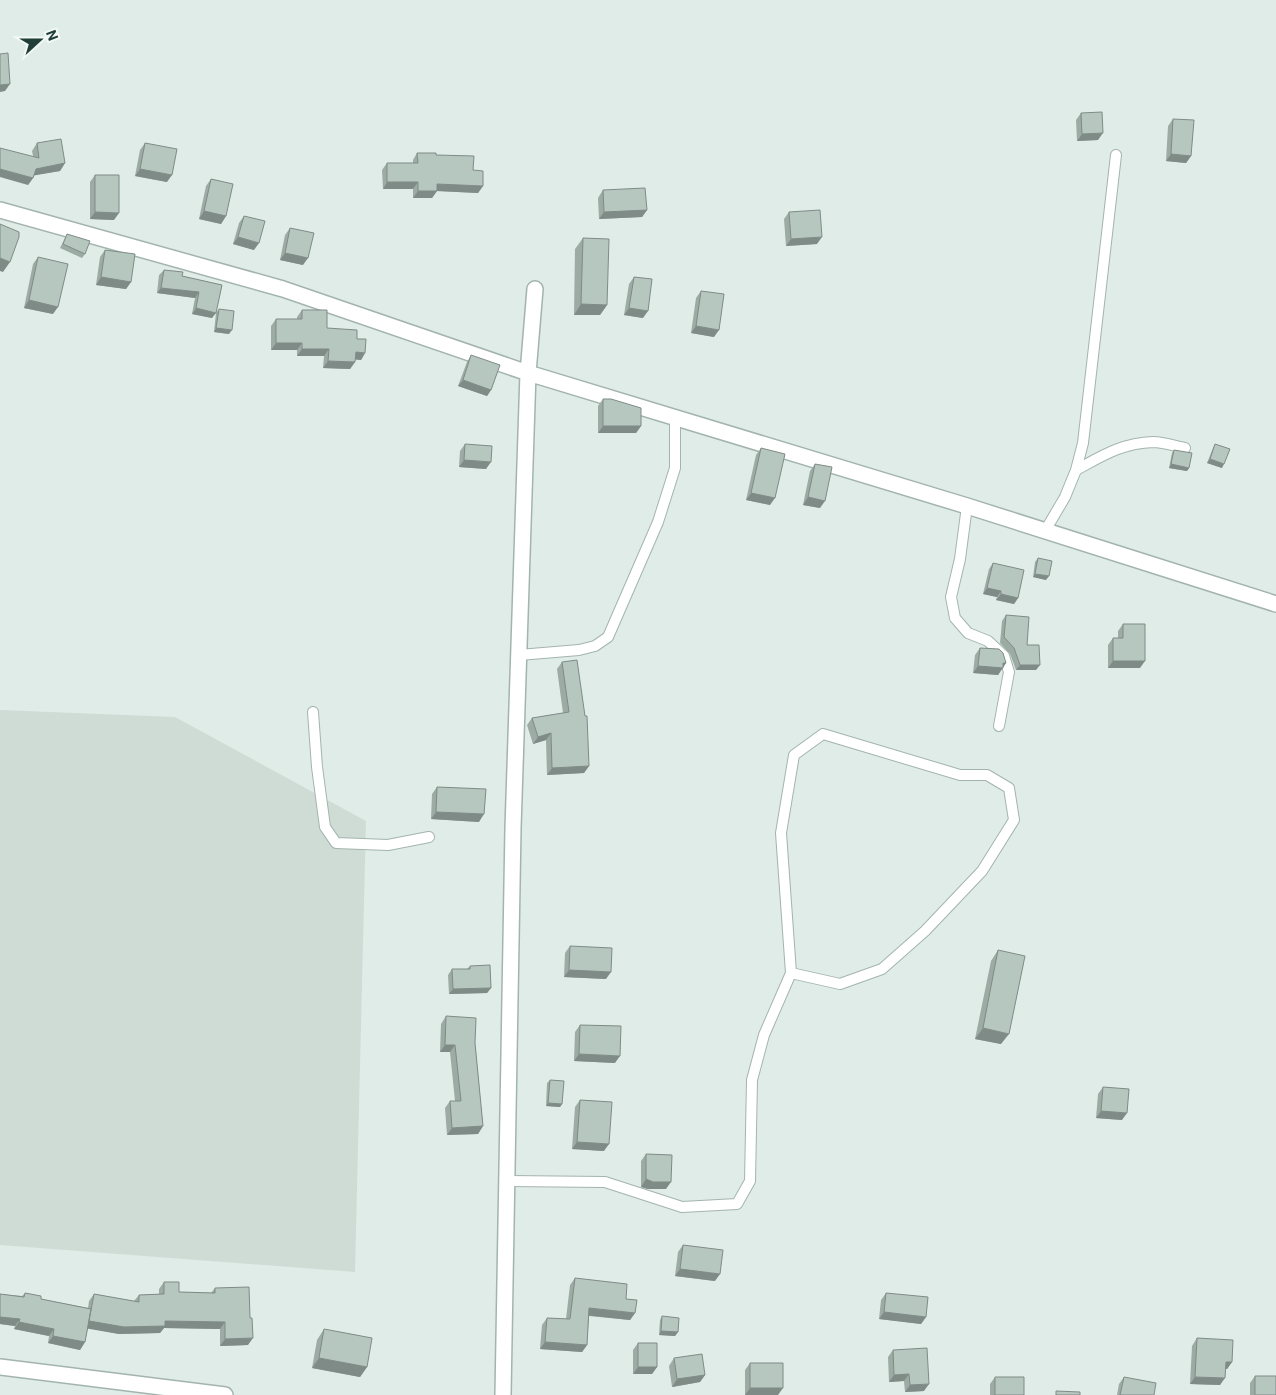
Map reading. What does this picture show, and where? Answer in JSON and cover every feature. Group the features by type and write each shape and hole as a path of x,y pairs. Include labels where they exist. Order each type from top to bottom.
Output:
{"street":[{"path":"0,210 283,289 528,373 967,506 1276,604"},
{"path":"503,1395 513,828 528,373 535,290"},
{"path":"0,1368 225,1395"}],"lane":[{"path":"1045,531 1065,497 1076,470 1083,443 1116,155"},
{"path":"519,655 579,650 595,646 608,637 658,522 675,468 675,417"},
{"path":"1076,470 1114,450 1136,445 1155,442 1184,448"},
{"path":"967,506 960,559 951,597 955,618 968,633 988,641 1004,656 1009,672 999,726"},
{"path":"314,712 317,767 325,827 336,843 388,845 429,837"},
{"path":"507,1181 605,1182 682,1207 737,1204 750,1181 752,1080 764,1035 791,973 781,833 794,755 823,734 960,775 987,775 1009,788 1014,820 982,871 924,931 882,969 840,984 791,973"}],"shaded area":[{"path":"0,710 175,717 366,821 355,1272 0,1245"}],"building":[{"path":"8,53 10,84 0,85 0,54"},
{"path":"1102,112 1103,133 1082,134 1081,113"},
{"path":"1173,119 1194,120 1191,156 1171,154"},
{"path":"61,139 65,163 36,169 33,178 0,169 0,148 39,158 37,143"},
{"path":"145,143 177,149 172,175 140,169"},
{"path":"417,153 474,156 473,170 483,171 483,186 437,184 437,191 418,191 418,182 387,182 387,163 418,163"},
{"path":"95,175 119,175 119,213 95,212"},
{"path":"211,179 233,184 226,216 204,211"},
{"path":"645,188 647,210 604,212 603,190"},
{"path":"820,210 822,237 791,239 789,212"},
{"path":"244,216 265,221 259,243 238,237"},
{"path":"0,224 19,232 10,262 0,258"},
{"path":"290,228 314,233 308,258 285,253"},
{"path":"67,234 90,241 85,254 63,244"},
{"path":"583,238 609,239 607,305 581,304"},
{"path":"105,250 135,254 131,282 101,277"},
{"path":"38,257 68,264 58,307 29,300"},
{"path":"164,270 183,272 182,276 222,285 216,313 196,308 199,292 161,288"},
{"path":"634,277 652,279 648,311 629,308"},
{"path":"701,291 724,294 719,330 696,326"},
{"path":"219,309 234,311 232,330 216,328"},
{"path":"302,310 327,310 327,328 357,330 357,339 366,339 365,353 356,352 355,362 328,361 329,349 302,349 302,343 276,343 276,319 302,319"},
{"path":"471,355 500,365 491,390 463,380"},
{"path":"603,399 611,399 641,408 641,426 603,426"},
{"path":"465,444 492,446 491,462 464,460"},
{"path":"1215,444 1230,449 1224,464 1210,459"},
{"path":"761,448 785,454 775,498 751,493"},
{"path":"1174,450 1192,453 1189,468 1171,464"},
{"path":"815,464 832,467 825,501 808,497"},
{"path":"1038,558 1052,561 1049,576 1035,574"},
{"path":"993,563 1024,570 1018,598 987,588"},
{"path":"1006,615 1029,617 1027,645 1039,645 1040,665 1020,665 1014,648 1004,637"},
{"path":"1123,624 1145,624 1145,661 1113,661 1113,638 1123,638"},
{"path":"980,648 999,649 1003,653 1006,663 1003,663 1003,668 978,666"},
{"path":"577,660 585,716 587,716 589,766 552,768 551,733 538,737 532,718 569,712 562,662"},
{"path":"437,787 486,789 484,814 436,812"},
{"path":"570,946 612,948 611,972 569,970"},
{"path":"998,950 1025,956 1009,1034 983,1028"},
{"path":"490,965 491,988 453,989 452,969 470,969 470,966"},
{"path":"446,1016 476,1018 475,1043 483,1126 452,1128 450,1101 461,1101 455,1045 445,1045"},
{"path":"580,1025 621,1026 620,1056 579,1054"},
{"path":"550,1080 564,1081 562,1104 548,1103"},
{"path":"1103,1087 1129,1089 1127,1113 1101,1111"},
{"path":"580,1100 612,1102 609,1144 577,1142"},
{"path":"646,1154 672,1155 671,1182 653,1182 646,1179"},
{"path":"683,1245 723,1250 720,1274 680,1269"},
{"path":"575,1278 627,1284 626,1299 637,1300 635,1313 589,1308 587,1345 545,1342 547,1318 570,1319"},
{"path":"164,1282 179,1282 179,1292 215,1293 215,1288 249,1287 253,1338 225,1339 225,1322 165,1321 165,1326 124,1327 89,1321 94,1294 139,1302 139,1295 164,1294"},
{"path":"25,1293 41,1296 41,1299 91,1309 85,1342 53,1336 54,1329 19,1322 20,1319 0,1317 0,1294 24,1297"},
{"path":"886,1293 928,1297 926,1317 884,1312"},
{"path":"662,1316 679,1318 678,1332 661,1331"},
{"path":"324,1329 372,1338 367,1367 319,1358"},
{"path":"1197,1338 1233,1340 1232,1362 1226,1362 1225,1378 1195,1377"},
{"path":"638,1343 657,1343 657,1367 638,1367"},
{"path":"927,1348 929,1384 910,1385 909,1374 894,1375 893,1350"},
{"path":"702,1354 705,1375 677,1379 674,1358"},
{"path":"750,1363 783,1363 783,1388 750,1388"},
{"path":"1255,1376 1276,1376 1276,1395 1255,1395"},
{"path":"995,1377 1024,1377 1024,1395 995,1395"},
{"path":"1124,1377 1156,1383 1154,1395 1120,1395"},
{"path":"1056,1391 1080,1392 1080,1395 1056,1395"}]}
